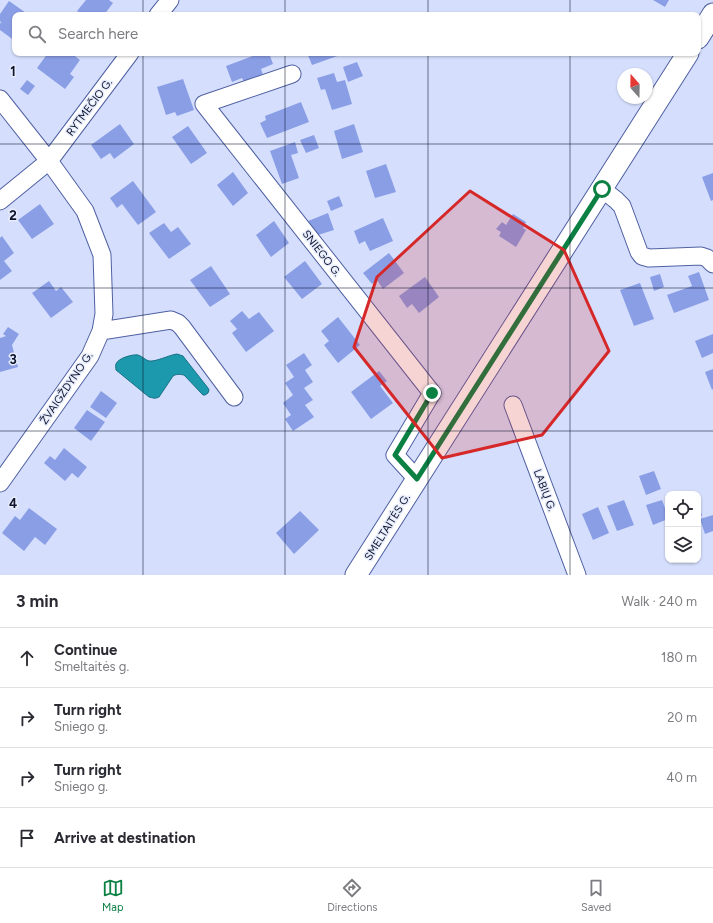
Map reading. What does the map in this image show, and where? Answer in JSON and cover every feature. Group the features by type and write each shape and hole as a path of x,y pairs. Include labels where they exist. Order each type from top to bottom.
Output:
{"main road":[{"path":"701,33 713,14"},
{"name":"SMELTAITĖS G.","path":"356,575 686,56"}],"street":[{"path":"160,12 170,0"},
{"name":"RYTMEČIO G.","path":"0,201 49,161 128,56"},
{"name":"SNIEGO G.","path":"292,74 204,104 432,393 395,455 417,479"},
{"name":"ŽVAIGŽDYNO G.","path":"0,99 49,161 85,211 102,255 104,314 101,330 90,356 0,483"},
{"path":"602,189 622,206 639,252 642,256 649,258 701,256 707,258 713,264"},
{"path":"101,330 171,320 178,323 234,397"},
{"name":"LABIŲ G.","path":"513,405 577,575"}],"highlighted area":[{"path":"470,191 564,250 609,351 542,435 442,458 354,347 377,277"}],"water":[{"path":"177,354 183,356 208,388 208,393 203,395 184,375 178,374 173,376 159,397 152,398 116,370 117,362 129,356 138,355 152,361"}],"building":[{"path":"86,0 109,0 113,3 106,12 77,11"},
{"path":"653,0 669,0 665,7"},
{"path":"9,1 25,12 12,12 12,39 0,30 0,14"},
{"path":"46,56 75,56 80,60 70,74 74,77 65,89 37,68"},
{"path":"253,56 270,56 273,64 261,69 263,75 244,82 242,78 232,82 226,66"},
{"path":"308,56 337,56 312,65"},
{"path":"357,62 363,76 348,82 343,67"},
{"path":"334,73 337,82 345,80 352,104 332,110 325,89 321,90 317,78"},
{"path":"183,79 194,110 177,116 175,112 166,115 157,87"},
{"path":"27,80 35,86 28,95 20,89"},
{"path":"301,102 309,122 267,138 260,123 266,120 265,116"},
{"path":"120,124 134,144 114,159 110,153 101,159 91,145"},
{"path":"354,124 363,152 342,159 334,131"},
{"path":"188,126 207,153 191,164 172,137"},
{"path":"314,135 319,148 306,153 300,140"},
{"path":"295,142 298,153 291,155 299,178 282,184 270,151"},
{"path":"386,164 396,192 375,198 366,171"},
{"path":"233,172 248,193 233,206 217,185"},
{"path":"713,173 713,200 711,201 702,177"},
{"path":"133,181 156,212 138,225 122,204 117,208 110,198"},
{"path":"339,196 343,206 331,211 327,201"},
{"path":"40,204 54,224 32,239 18,220"},
{"path":"328,213 334,230 318,235 308,221"},
{"path":"513,214 526,222 523,228 526,230 516,247 499,236 501,232 496,229 502,222 506,225"},
{"path":"383,218 393,241 370,251 365,241 359,244 354,231"},
{"path":"274,221 289,243 271,257 256,235"},
{"path":"164,223 171,232 178,227 191,244 169,259 149,233"},
{"path":"2,236 14,253 4,261 12,271 0,280 0,238"},
{"path":"389,253 404,273 383,289 377,280 372,284 363,273"},
{"path":"305,261 322,284 302,299 284,277"},
{"path":"211,266 230,294 210,307 190,280"},
{"path":"699,272 709,300 674,313 667,295 692,286 688,276"},
{"path":"660,274 664,287 654,291 650,277"},
{"path":"425,277 439,297 419,313 412,304 407,308 399,296"},
{"path":"49,281 56,291 61,287 73,302 51,318 32,293"},
{"path":"640,283 654,319 634,326 620,290"},
{"path":"242,311 249,319 259,312 274,331 246,352 232,333 237,329 230,321"},
{"path":"338,317 360,345 338,363 324,345 329,341 321,331"},
{"path":"8,327 19,334 12,345 18,367 0,372 0,338 6,336 3,334"},
{"path":"713,334 713,353 702,358 695,341"},
{"path":"304,353 312,365 305,370 313,382 304,388 313,400 305,405 314,417 293,431 285,419 291,415 283,403 293,395 285,383 294,377 286,365"},
{"path":"713,369 713,389 712,390 705,372"},
{"path":"379,371 387,381 380,386 393,403 371,419 351,392"},
{"path":"101,391 117,403 106,418 90,407"},
{"path":"87,410 105,422 91,441 74,428"},
{"path":"64,448 87,467 78,478 72,473 65,481 44,463 50,456 55,460"},
{"path":"654,471 661,489 646,495 639,476"},
{"path":"624,500 634,525 617,531 607,506"},
{"path":"662,500 665,508 665,520 653,525 646,505"},
{"path":"598,507 609,533 593,540 582,514"},
{"path":"29,508 57,529 45,545 35,537 24,551 2,533 15,516 20,520"},
{"path":"300,511 319,530 294,554 276,533"},
{"path":"713,515 713,531 705,534 701,519"}],"route":[{"path":"432,393 395,455 417,479 602,189"}]}
